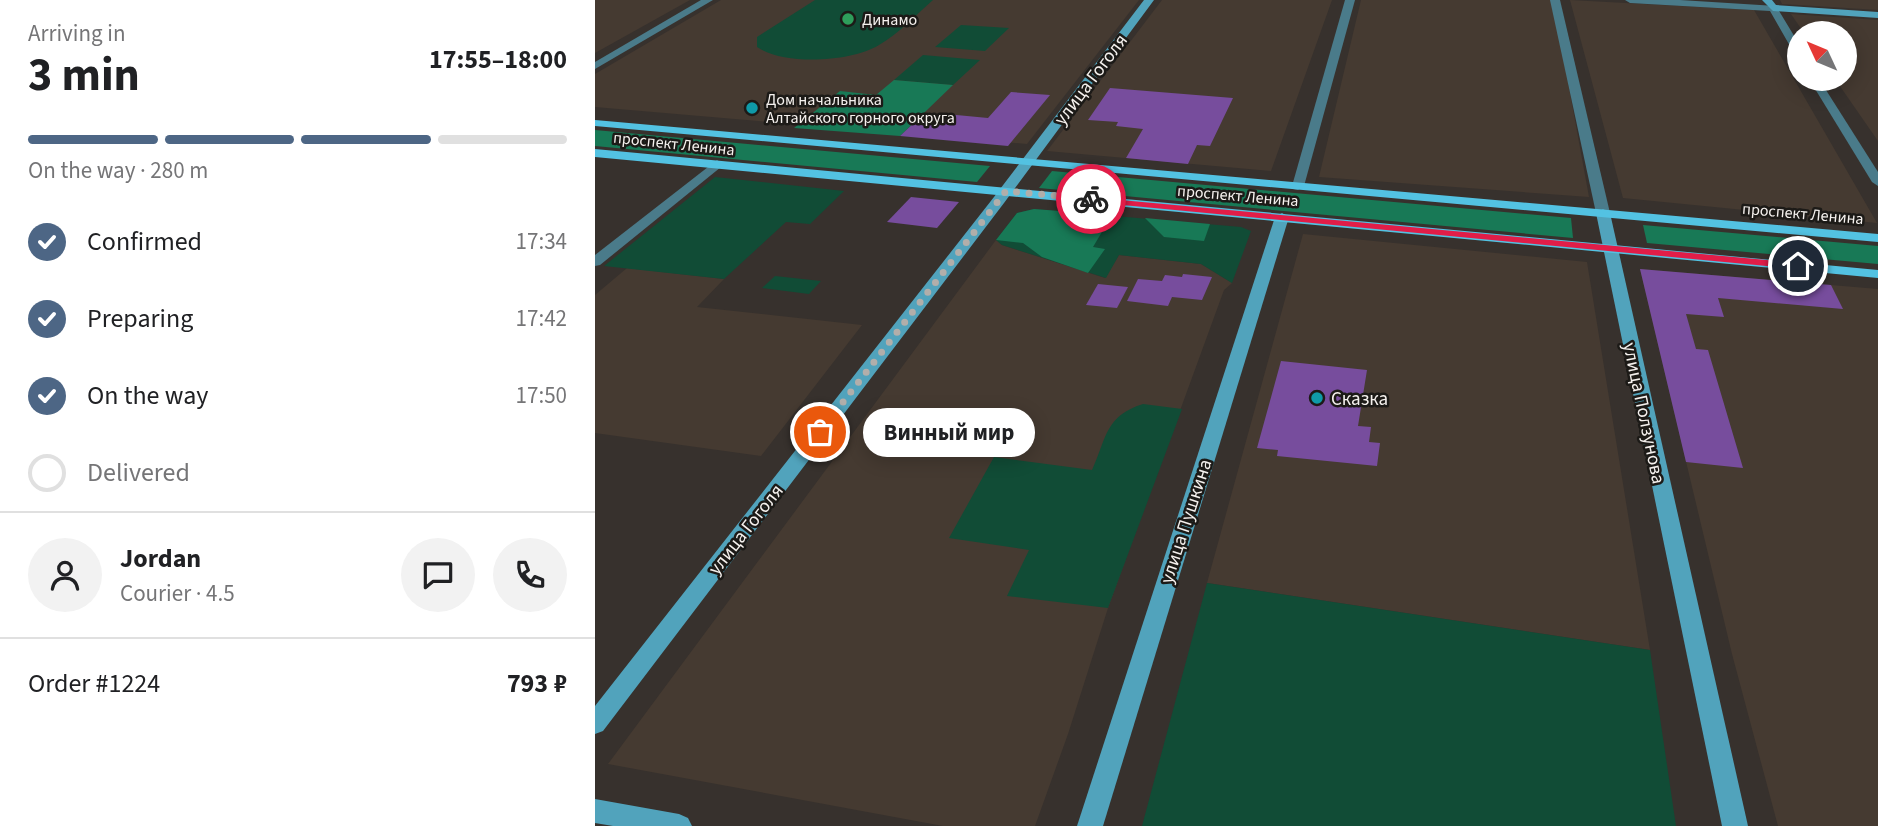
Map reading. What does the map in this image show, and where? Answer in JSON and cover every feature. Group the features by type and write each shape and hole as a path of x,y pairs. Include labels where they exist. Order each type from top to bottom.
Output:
{"main road":[{"name":"проспект Ленина","path":"595,123 1878,238"},
{"name":"проспект Ленина","path":"595,153 1878,274"}],"street":[{"path":"595,65 708,0"},
{"name":"улица Гоголя","path":"595,724 1006,191 1149,0"},
{"path":"1298,186 1350,0"},
{"name":"улица Ползунова","path":"1555,0 1735,826"},
{"path":"1630,0 1770,4 1878,15"},
{"path":"1770,4 1787,32"},
{"path":"1821,91 1878,183"},
{"path":"595,262 717,164"},
{"name":"улица Пушкина","path":"1090,826 1282,217"},
{"path":"595,811 679,826"}],"shaded area":[{"path":"595,0 690,0 595,53"},
{"path":"721,0 1139,0 1027,144 595,107 595,74"},
{"path":"1162,0 1332,0 1271,171 1047,151"},
{"path":"1361,0 1553,0 1589,197 1319,177"},
{"path":"1570,0 1754,10 1787,67 1787,91 1801,91 1877,223 1623,198"},
{"path":"1780,0 1878,0 1878,10 1782,4"},
{"path":"1791,14 1878,20 1878,141 1843,91 1857,91 1857,21 1796,21"},
{"path":"1303,234 1587,262 1650,650 1207,583"},
{"path":"996,240 1002,245 1105,278 1119,255 1201,264 1232,283 1224,290 1108,608 1035,826 943,826 608,764"},
{"path":"627,268 724,279 697,307 862,325 761,456 595,433 595,295"},
{"path":"1640,269 1878,289 1878,826 1778,826 1732,654"}],"green space":[{"name":"Динамо","path":"815,0 933,0 886,41 867,51 818,60 784,57 757,47 757,37"},
{"path":"961,25 1009,28 985,51 935,47"},
{"path":"923,55 980,60 953,85 894,80"},
{"path":"894,80 953,85 900,136 794,128 840,91 876,95"},
{"path":"595,130 990,166 977,182 595,146"},
{"path":"1052,171 1571,218 1573,238 1039,188"},
{"path":"715,177 844,191 810,224 786,222 724,279 604,266"},
{"path":"1034,209 1241,227 1251,231 1232,283 1201,264 1119,255 1106,278 1002,245 996,240 1017,213"},
{"path":"1034,209 1112,215 1093,247 1105,249 1088,273 1042,257 1023,243 996,240 1017,213"},
{"path":"1145,218 1210,224 1204,241 1164,237"},
{"path":"1643,225 1878,246 1878,264 1647,243"},
{"path":"775,276 821,281 809,294 762,288"},
{"path":"1143,404 1182,409 1108,608 1007,596 1029,550 949,538 994,457 1092,470 1114,421"},
{"path":"1207,583 1650,650 1676,826 1142,826"}],"building":[{"path":"1110,88 1233,98 1210,146 1197,145 1188,164 1126,158 1143,129 1116,126 1118,122 1088,120"},
{"path":"1011,92 1050,95 1008,146 900,136 918,119 939,121 946,114 988,118"},
{"path":"911,197 959,202 937,228 887,222"},
{"path":"1640,269 1831,285 1843,309 1718,298 1724,317 1686,314 1696,349 1708,350 1743,468 1686,462"},
{"path":"1183,274 1212,277 1202,300 1172,297 1168,306 1127,301 1138,279 1162,281 1165,275 1182,277"},
{"path":"1098,284 1128,287 1117,308 1086,305"},
{"name":"Сказка","path":"1281,361 1367,370 1358,426 1371,427 1369,442 1380,443 1377,466 1277,456 1278,450 1257,448"}],"way so far":[{"path":"820,432 1006,191 1091,199"}],"place":[{"name":"Динамо","path":"848,19"},
{"name":"Дом начальника Алтайского горного округа","path":"752,108"},
{"name":"Сказка","path":"1317,398"},
{"name":"Винный мир","path":"820,432"}],"route":[{"path":"1091,199 1798,266"}]}
